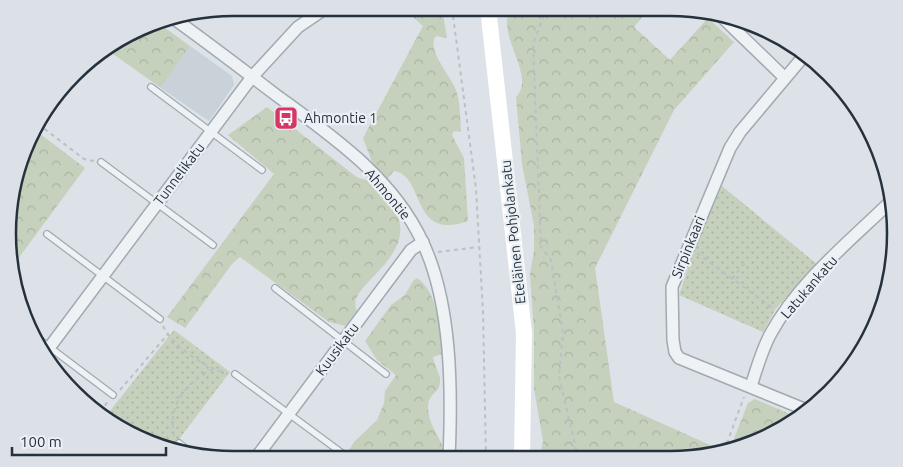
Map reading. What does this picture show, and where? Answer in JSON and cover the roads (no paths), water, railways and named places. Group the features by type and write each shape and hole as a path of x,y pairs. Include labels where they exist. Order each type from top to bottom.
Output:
{"main road":[{"name":"Eteläinen Pohjolankatu","path":"489,16 524,333 522,451"}],"street":[{"name":"Tunnelikatu","path":"49,348 252,77 298,27 314,16"},
{"name":"Ahmontie","path":"180,23 334,138 367,167 398,202 423,242 438,293 447,344 449,451"},
{"path":"731,25 784,77"},
{"name":"Sirpinkaari","path":"800,60 784,77 740,132 730,148 672,288 675,352 679,358 800,407"},
{"name":"Latukankatu","path":"750,386 767,342 783,315 815,276 885,207"},
{"name":"Kuusikatu","path":"261,451 411,250 423,242"}],"lane":[{"path":"151,87 262,170"},
{"path":"101,162 213,245"},
{"path":"47,234 160,319"},
{"path":"275,288 386,374"},
{"path":"51,351 113,396"},
{"path":"235,374 339,451"}],"place":[{"name":"Ahmontie 1","path":"286,118"}]}
